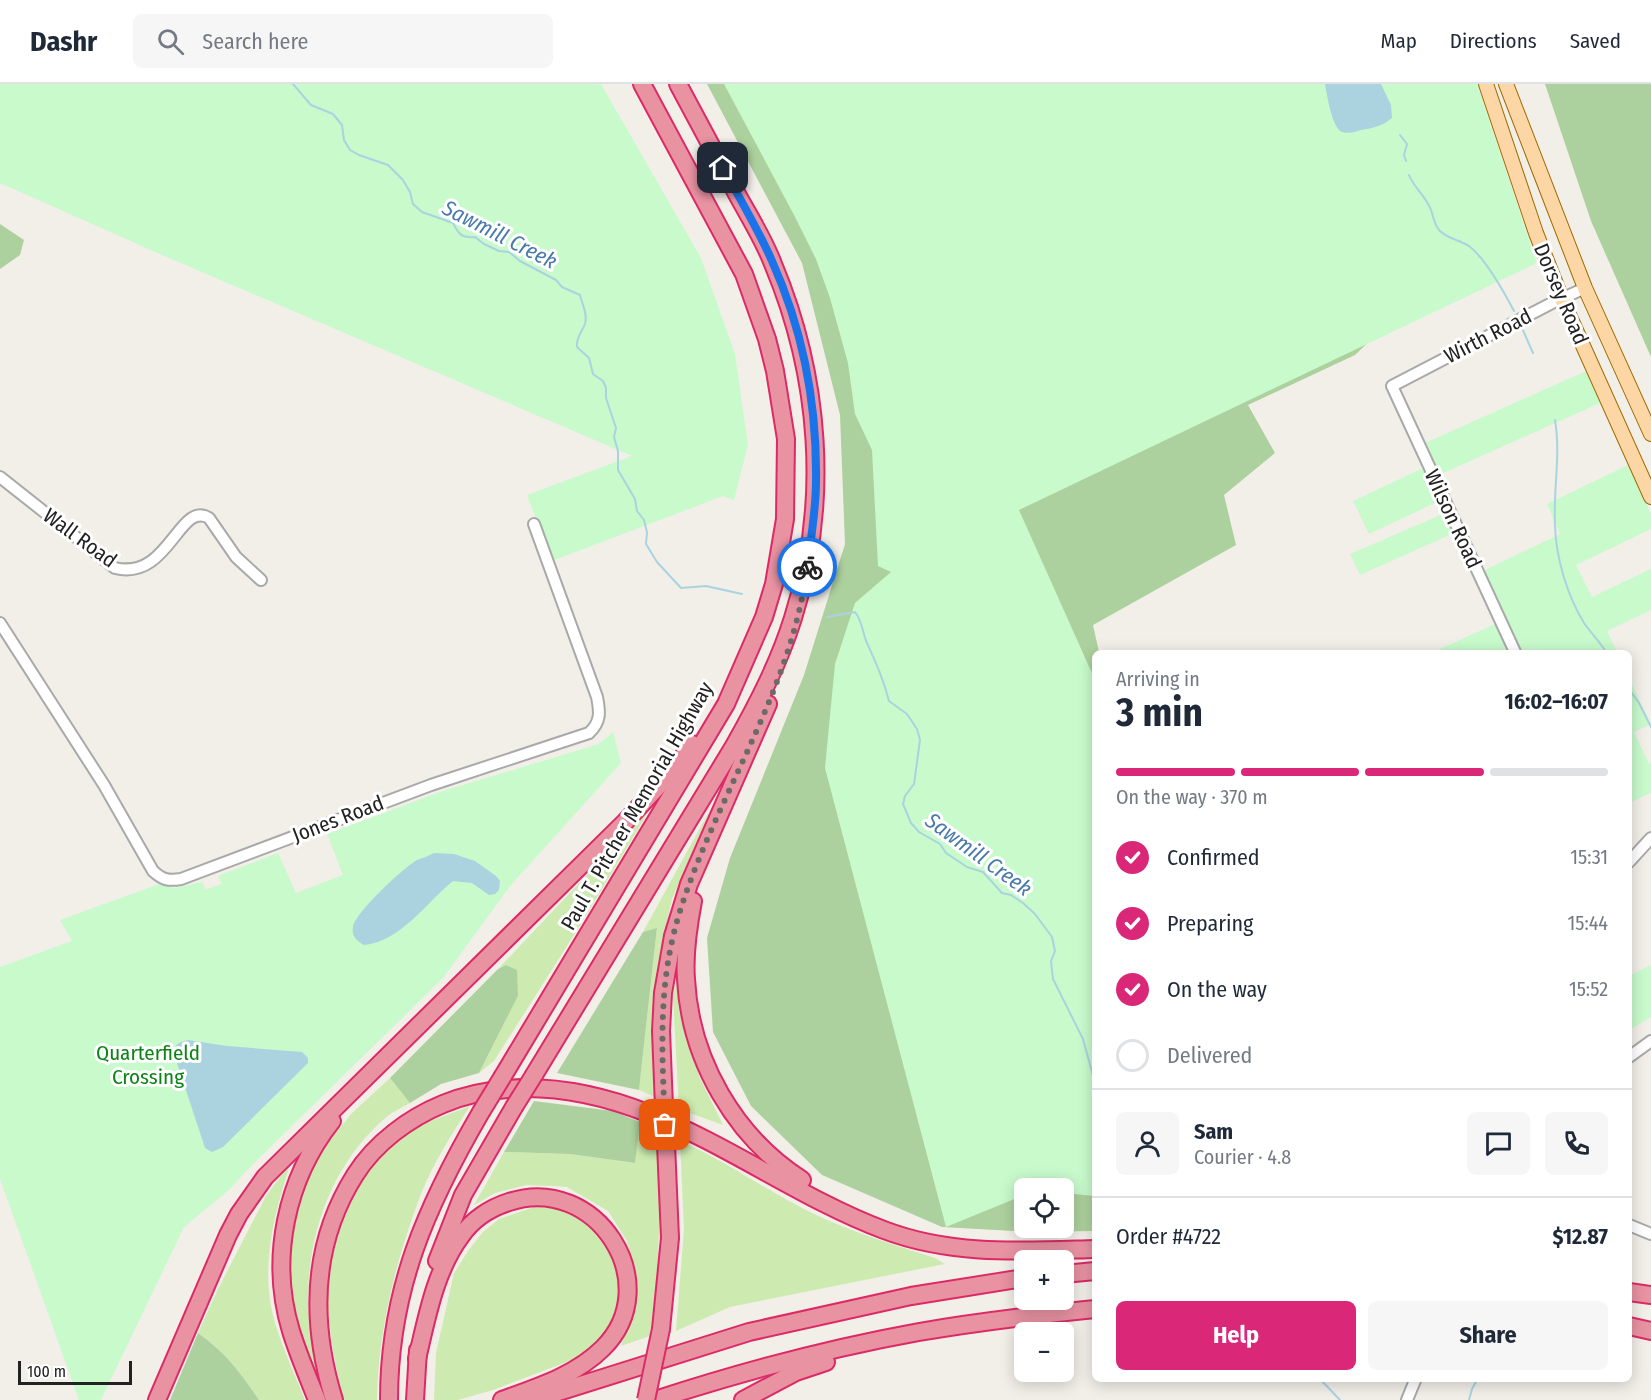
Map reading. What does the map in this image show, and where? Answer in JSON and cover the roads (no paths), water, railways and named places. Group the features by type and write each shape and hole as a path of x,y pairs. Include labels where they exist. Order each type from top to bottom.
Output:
{"highway":[{"name":"Paul T. Pitcher Memorial Highway","path":"389,1400 396,1320 412,1255 437,1191 481,1112 726,704 764,617 774,584 785,519 786,439 767,339 744,274 642,84"},
{"path":"646,1400 661,1329 670,1238 661,1031 667,964 689,884 784,666 798,620 808,559 816,482 812,404 797,331 773,262 678,84"},
{"path":"415,1400 422,1320 429,1289 452,1222 477,1170 514,1107 734,746 759,701 793,619 808,559"},
{"path":"157,1400 228,1235 251,1196 281,1158 414,1031 652,795 675,768 739,670"},
{"path":"718,817 693,900 686,952 689,1005 702,1054 727,1106 760,1146 786,1170 885,1230"},
{"path":"317,1400 290,1329 284,1304 282,1252 285,1223 291,1198 302,1170 322,1134 414,1031"},
{"path":"334,1400 322,1350 319,1280 323,1250 340,1200 358,1171 403,1125 454,1099 479,1092 543,1088 605,1099 640,1110 682,1128 833,1207 885,1230 920,1240 997,1252 1092,1249"},
{"path":"417,1359 428,1310 442,1269 462,1234 488,1210 502,1204 535,1196 565,1200 596,1219 619,1250 627,1286 626,1302 614,1334 590,1359 554,1380 502,1400"},
{"path":"1074,1273 1092,1271"},
{"path":"533,1400 749,1332 911,1296 1014,1280"},
{"path":"1632,1291 1651,1293"},
{"path":"655,1400 714,1381 809,1356 895,1337 960,1325 1092,1309"},
{"path":"743,1400 796,1372 960,1325"},
{"path":"1632,1326 1651,1329"}],"main road":[{"name":"Dorsey Road","path":"1486,84 1536,233 1562,299 1651,497"},
{"name":"Dorsey Road","path":"1506,84 1585,288 1651,434"},
{"path":"1500,128 1511,127 1520,134 1540,172"}],"street":[{"name":"Wirth Road","path":"1392,386 1585,288"},
{"name":"Wilson Road","path":"1392,386 1514,650"},
{"name":"Wall Road","path":"0,477 115,568 136,569 150,563 169,545 188,520 204,515 209,518 236,557 261,580"},
{"name":"Jones Road","path":"0,623 104,785 153,871 169,881 181,879 343,816 444,780 589,733 594,728 600,716 597,697 534,524"},
{"path":"1632,859 1651,838"},
{"path":"1632,1055 1650,1043"},
{"path":"1632,1226 1651,1234"},
{"path":"1407,1400 1414,1382"}],"water":[{"path":"1325,84 1381,84 1391,105 1392,118 1374,127 1342,132 1335,124"},
{"path":"434,853 454,854 475,861 496,876 500,881 499,890 489,895 472,883 453,881 412,920 389,937 364,945 359,942 354,936 353,927 362,912 401,872 417,860"},
{"path":"188,1040 227,1046 302,1052 308,1058 308,1063 223,1147 212,1152 205,1148 173,1055 176,1045"}],"waterway":[{"name":"Sawmill Creek","path":"293,84 311,105 333,114 342,125 344,140 350,150 388,165 403,180 410,192 413,204 422,212 453,223 459,233 464,236 475,237 499,251 509,252 520,261 556,280 562,287 580,295 586,320 578,337 577,347 589,358 593,374 603,381 606,388 606,398 616,428 614,437 618,451 618,470 635,499 637,511 644,520 647,532 646,544 657,562 681,588 706,586 742,594"},
{"path":"1400,135 1407,144 1404,155 1406,161"},
{"path":"1409,175 1429,205 1438,229 1443,234 1469,246 1482,259 1514,311"},
{"path":"1522,328 1533,353"},
{"path":"1555,420 1557,433 1555,526 1560,563 1578,612 1605,650"},
{"name":"Sawmill Creek","path":"827,617 855,612 889,701 907,714 917,729 920,740 914,784 905,796 903,804 911,823 919,832 940,844 946,853 967,867 983,872 1002,893 1011,895 1023,903 1035,914 1052,937 1055,951 1051,961 1053,979 1083,1039 1092,1072"},
{"path":"1632,693 1651,727"},
{"name":"Sawmill Creek","path":"1323,1382 1340,1400"},
{"path":"1469,1400 1476,1382"}],"park label":[{"name":"Quarterfield Crossing","path":"148,1065"}]}
